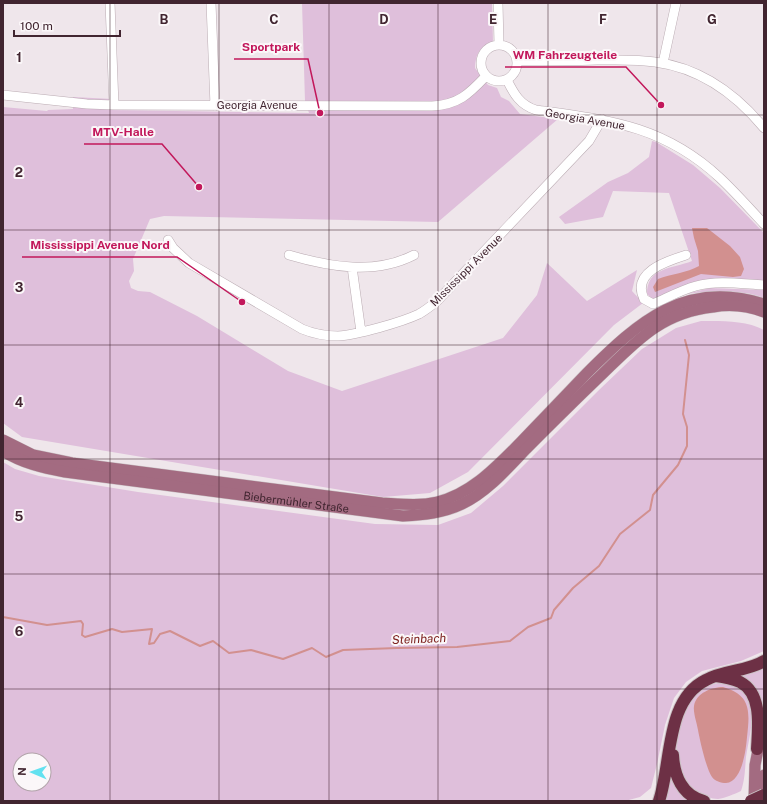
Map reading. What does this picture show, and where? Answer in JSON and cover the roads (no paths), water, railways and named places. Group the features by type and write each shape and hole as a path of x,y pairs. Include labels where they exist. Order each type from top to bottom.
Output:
{"highway":[{"path":"659,801 665,780 676,720 686,697 700,683 716,676 764,661"},
{"path":"716,676 729,678 741,683 749,689 754,697 757,706 758,719 757,749"},
{"path":"672,740 675,773 681,785 691,795 704,801"},
{"path":"751,801 764,796"}],"main road":[{"path":"3,440 33,455 72,463 382,503 415,505 437,502 462,491 485,476 607,354 628,334 649,319 680,303 700,298 732,296 764,304"},
{"name":"Biebermühler Straße","path":"3,451 13,457 41,468 65,472 403,516 440,512 455,507 470,499 491,484 626,352 664,321 688,312 718,306 739,306 764,312"},
{"path":"754,801 757,749 764,724"},
{"path":"764,775 764,799"}],"street":[{"path":"110,3 114,105"},
{"path":"211,3 215,106"},
{"path":"498,3 499,45"},
{"path":"663,63 676,3"},
{"path":"494,45 510,48 518,61 516,70 507,80 498,81 490,78 486,76 482,68 482,58 486,50 494,45"},
{"path":"518,61 630,60 663,63 704,77 719,86 742,104 764,128"},
{"name":"Georgia Avenue","path":"3,96 114,105 440,106 447,105 461,99 486,76"},
{"name":"Georgia Avenue","path":"507,80 519,101 528,108 602,120 647,132 662,138 687,152 719,178 764,224"},
{"name":"Mississippi Avenue","path":"168,240 177,253 189,263 302,329 328,336 348,335 362,332 418,314 437,301 589,141 602,120"},
{"path":"289,255 319,263 352,267 387,265 406,259 414,254"},
{"path":"686,254 664,263 648,273 642,283 641,289 644,299 653,304 687,289 704,284 731,283 764,285"},
{"path":"352,267 362,332"}],"waterway":[{"name":"Steinbach","path":"3,617 47,625 81,621 83,624 82,635 85,637 112,629 122,632 152,629 149,644 154,643 160,634 170,631 200,646 213,641 229,653 251,650 283,659 312,648 326,657 343,650 457,647 510,641 528,627 551,618 554,610 573,588 599,566 620,534 650,510 653,495 678,465 687,446 687,427 683,414 689,355 685,340"}],"place":[{"name":"WM Fahrzeugteile","path":"661,105"},
{"name":"Sportpark","path":"320,113"},
{"name":"MTV-Halle","path":"199,187"},
{"name":"Mississippi Avenue Nord","path":"242,302"}]}
